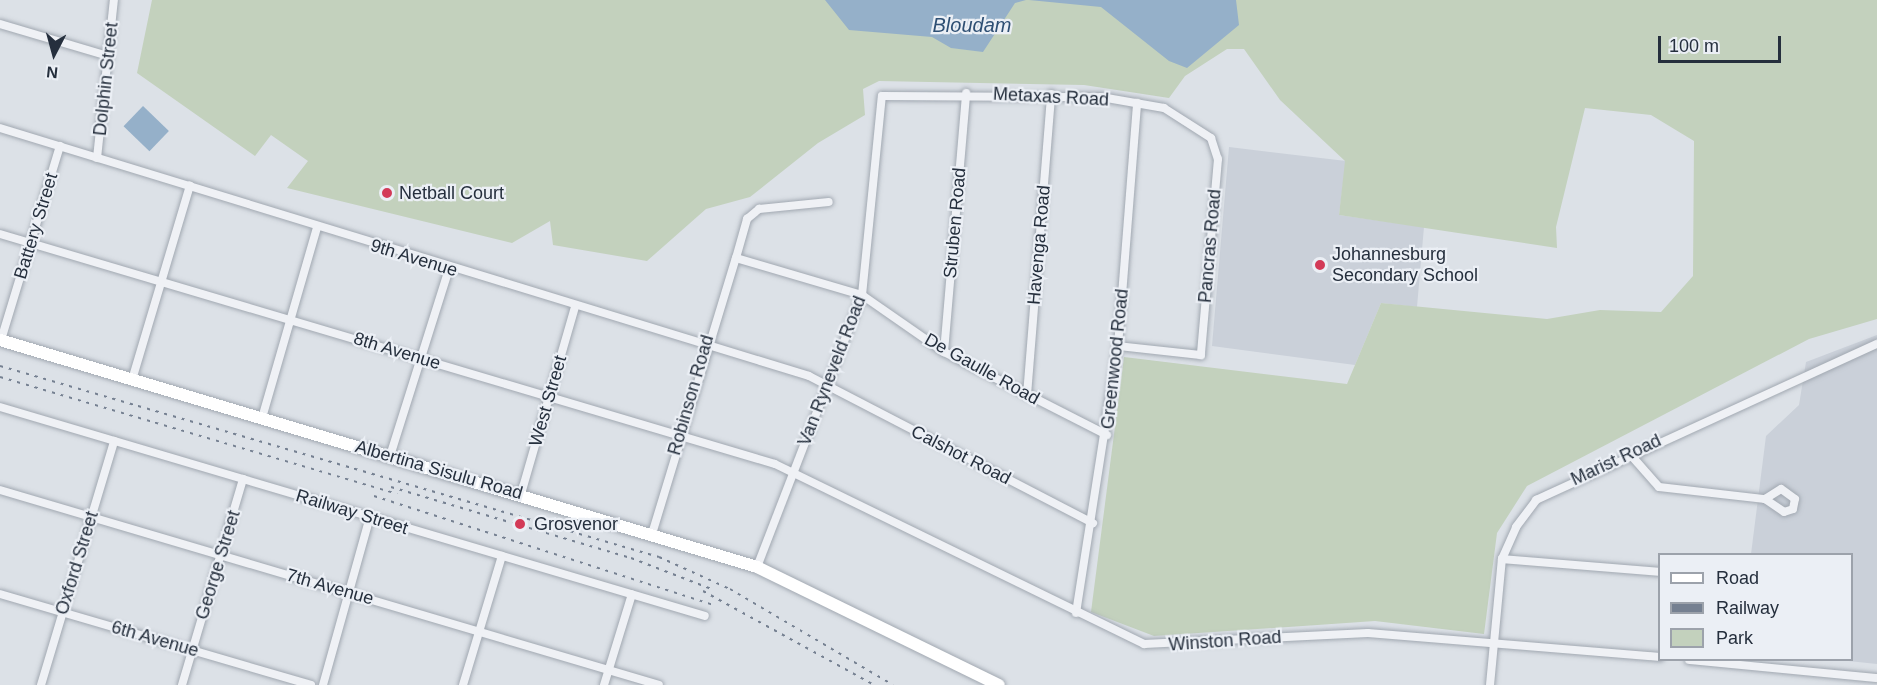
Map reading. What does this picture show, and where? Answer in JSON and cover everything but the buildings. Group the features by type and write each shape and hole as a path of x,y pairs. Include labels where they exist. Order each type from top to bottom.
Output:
{"main road":[{"name":"Albertina Sisulu Road","path":"1,340 757,567 999,685"}],"street":[{"name":"Dolphin Street","path":"97,158 114,0"},
{"path":"0,24 108,56"},
{"name":"Metaxas Road","path":"882,96 966,93 1051,94 1137,103 1164,108 1211,138"},
{"name":"Struben Road","path":"944,352 966,93"},
{"name":"Havenga Road","path":"1027,395 1051,94"},
{"name":"Van Ryneveld Road","path":"757,567 862,295 882,96"},
{"name":"Greenwood Road","path":"1076,613 1107,435 1118,346 1137,103"},
{"name":"9th Avenue","path":"0,128 190,185 449,269 809,376 828,386"},
{"name":"Pancras Road","path":"1118,346 1201,355 1218,159 1211,138"},
{"name":"Battery Street","path":"1,340 60,146"},
{"path":"132,380 190,185"},
{"name":"Robinson Road","path":"652,534 706,345 747,219 759,209 829,202"},
{"path":"262,418 317,228"},
{"name":"8th Avenue","path":"0,234 794,471"},
{"name":"De Gaulle Road","path":"735,258 862,295 944,352 1107,435"},
{"path":"390,456 449,269"},
{"name":"West Street","path":"520,494 575,307"},
{"name":"Marist Road","path":"1490,685 1491,643 1502,559 1516,527 1536,500 1629,453 1877,344"},
{"name":"Calshot Road","path":"828,386 1093,523"},
{"name":"Railway Street","path":"0,407 705,616"},
{"name":"Oxford Street","path":"41,685 114,441"},
{"path":"1629,453 1659,487 1765,499"},
{"name":"Winston Road","path":"794,471 1076,613 1158,646 1356,632 1658,657"},
{"name":"George Street","path":"182,685 243,479"},
{"name":"7th Avenue","path":"0,490 659,685"},
{"path":"323,685 370,517"},
{"path":"463,685 502,556"},
{"path":"1502,559 1658,572"},
{"name":"6th Avenue","path":"0,594 311,685"},
{"path":"604,685 632,594"},
{"path":"1728,661 1877,678"}],"shaded area":[{"name":"Johannesburg Secondary School","path":"1229,147 1346,161 1339,215 1424,227 1417,307 1381,303 1355,365 1212,346"},
{"path":"1877,335 1877,664 1848,661 1853,661 1853,553 1751,553 1766,436 1799,405 1806,362"}],"green space":[{"path":"152,0 1877,0 1877,319 1809,339 1527,486 1497,533 1484,634 1375,621 1154,636 1091,612 1124,357 1347,384 1381,303 1547,319 1600,310 1661,312 1693,276 1694,141 1651,115 1585,108 1556,227 1557,248 1339,215 1345,161 1280,100 1244,49 1227,49 1185,76 1169,98 1084,85 879,81 863,89 865,115 818,143 750,197 706,209 647,261 553,245 550,221 512,243 287,188 308,161 271,135 255,156 137,73"}],"water":[{"name":"Bloudam","path":"825,0 1026,0 1015,3 983,52 951,48 932,37 849,30"},
{"name":"Bloudam","path":"1029,0 1236,0 1239,25 1187,68 1169,61 1101,7"},
{"path":"143,106 169,131 149,151 124,126"}],"railway":[{"path":"0,366 659,557 730,589 893,685"},
{"path":"0,377 397,494"},
{"path":"391,487 631,558 714,590"},
{"path":"374,496 714,605"},
{"path":"703,591 874,685"}],"place":[{"name":"Netball Court","path":"387,193"},
{"name":"Johannesburg Secondary School","path":"1320,265"},
{"name":"Grosvenor","path":"520,524"}]}
